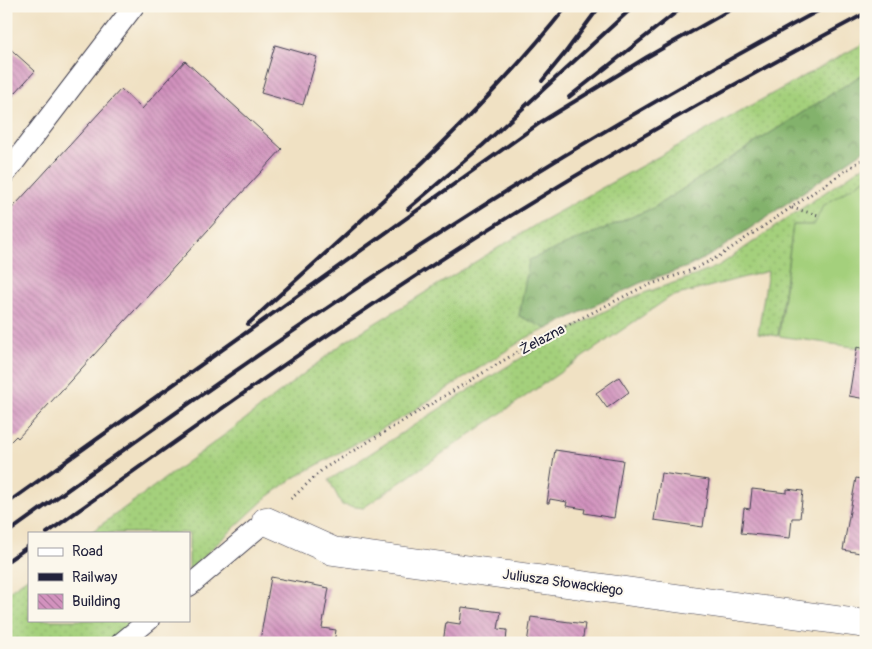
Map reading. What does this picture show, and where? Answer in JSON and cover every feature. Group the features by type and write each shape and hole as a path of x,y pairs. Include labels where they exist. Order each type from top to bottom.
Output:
{"street":[{"name":"Juliusza Słowackiego","path":"266,521 333,551 866,624"}],"lane":[{"path":"6,174 134,6"},
{"path":"190,585 266,521"},
{"path":"121,643 147,622"}],"path":[{"name":"Żelazna","path":"266,521 323,469 424,407 536,341 643,287 692,270 718,257 866,158"},
{"path":"792,208 818,215"}],"green space":[{"path":"866,42 866,72 653,208 530,260 519,315 547,329 526,338 405,416 294,478 266,498 190,569 190,532 91,532 230,431 346,341 542,221"},
{"path":"866,72 866,149 714,253 690,266 640,283 547,329 519,316 529,260 653,208"},
{"path":"866,164 866,178 823,206 814,225 793,225 778,336 758,333 768,271 670,297 363,508 342,505 329,480 509,365 583,323 633,297 720,265"},
{"path":"866,178 866,349 779,336 793,225 814,225 823,206"},
{"path":"28,578 28,622 132,622 108,643 6,643 6,593"}],"building":[{"path":"6,45 35,71 6,103"},
{"path":"275,45 317,57 303,105 261,93"},
{"path":"185,61 282,149 18,438 16,436 6,446 6,215 121,89 142,109"},
{"path":"857,347 866,349 866,399 849,396"},
{"path":"619,377 629,392 607,408 596,393"},
{"path":"555,450 623,460 614,518 584,513 585,509 566,506 567,502 550,499 549,503 547,503"},
{"path":"661,473 709,480 703,527 654,520"},
{"path":"856,478 866,480 866,554 843,550"},
{"path":"752,489 787,493 787,489 803,491 800,518 792,518 790,538 741,533 744,508 750,509"},
{"path":"271,577 329,588 322,628 336,630 334,643 277,643 260,640"},
{"path":"462,607 501,612 498,629 507,630 506,643 443,643 446,622 460,624"},
{"path":"531,617 585,624 582,643 527,643"}],"railway":[{"path":"248,324 373,210 454,132 531,49 567,6"},
{"path":"542,81 600,6"},
{"path":"408,209 483,145 634,6"},
{"path":"569,97 684,6"},
{"path":"6,504 541,122 647,57 737,6"},
{"path":"6,534 282,339 450,227 636,113 827,6"},
{"path":"48,532 280,368 458,249 647,134 866,13"},
{"path":"6,562 28,547"}]}
